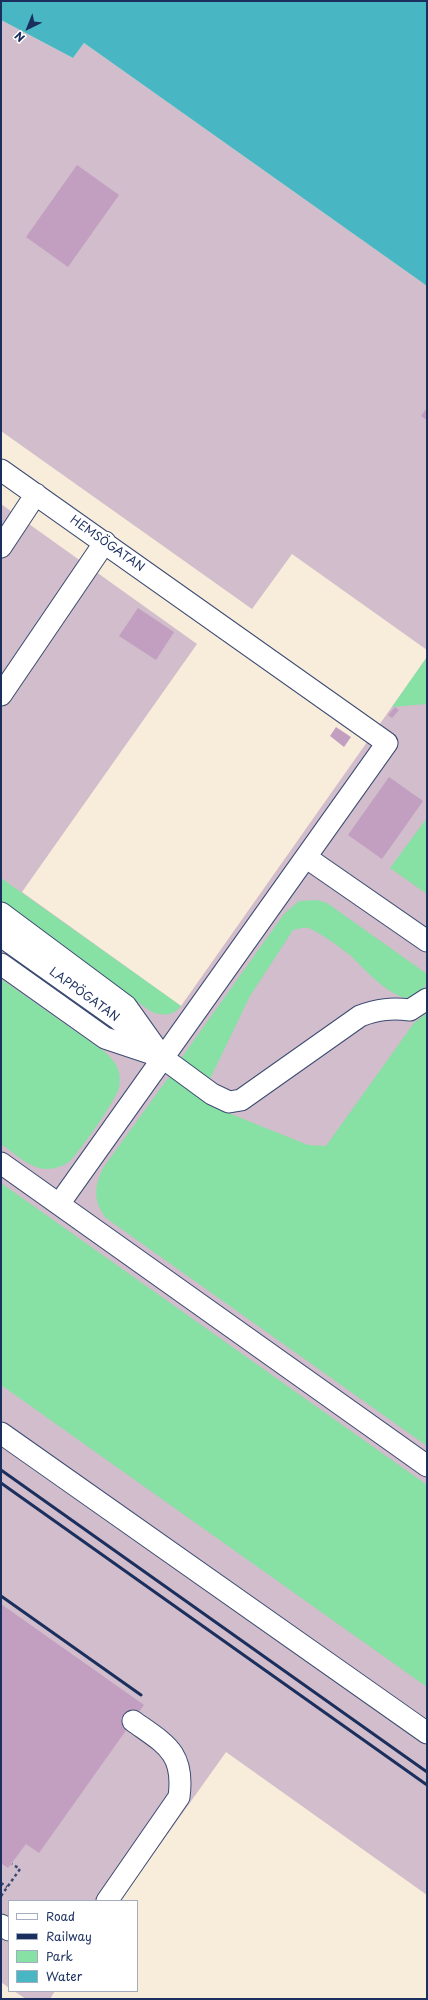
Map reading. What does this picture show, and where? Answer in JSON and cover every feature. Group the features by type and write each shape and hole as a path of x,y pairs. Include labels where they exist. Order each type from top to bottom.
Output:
{"street":[{"name":"HEMSÖGATAN","path":"1,470 105,542 387,743 307,858"},
{"path":"1,547 36,494"},
{"path":"1,696 105,542"},
{"path":"59,1204 307,858 427,941"},
{"path":"1,914 126,1006 163,1058 212,1094 228,1102 241,1100 360,1016 376,1010 394,1008 410,1010 427,999"},
{"name":"LAPPÖGATAN","path":"1,936 118,1019 163,1058"},
{"name":"LAPPÖGATAN","path":"1,964 105,1038 163,1058"},
{"path":"1,1163 427,1466"},
{"path":"1,1433 427,1733"},
{"path":"108,1900 176,1805 179,1798 180,1777 175,1755 158,1739 133,1721"}],"path":[{"path":"1,1896 20,1869 12,1864"},
{"path":"1,1883 7,1887"}],"shaded area":[{"path":"1,20 73,58 84,43 427,286 427,650 292,554 252,609 1,431"},
{"path":"1,504 197,644 22,892 181,1006 427,657 427,1895 226,1752 121,1900 8,1900 8,1987 1,1982"},
{"path":"16,1992 54,1992 50,1999 26,1999"}],"green space":[{"path":"427,657 427,704 392,707"},
{"path":"427,818 427,894 390,868"},
{"path":"1,878 181,1006 175,1012 168,1014 152,1012 1,906"},
{"path":"317,900 327,903 427,974 425,986 420,993 412,998 403,997 384,986 351,956 323,936 308,928 293,930 250,996 208,1083 185,1063 182,1057 284,914 299,901"},
{"path":"1,979 105,1052 115,1063 119,1072 119,1087 106,1112 76,1155 69,1162 59,1167 46,1169 34,1166 22,1160 1,1144"},
{"path":"427,1013 427,1446 106,1218 99,1206 96,1194 98,1181 103,1168 168,1078 176,1078 231,1114 308,1145 326,1146 414,1023"},
{"path":"1,1183 427,1485 427,1687 1,1385"}],"water":[{"path":"1,1 427,1 427,286 84,43 73,58 1,20"}],"building":[{"path":"77,165 119,195 68,267 26,237"},
{"path":"427,408 427,420 421,416"},
{"path":"138,608 174,632 156,660 119,636"},
{"path":"395,707 399,710 392,718 388,715"},
{"path":"336,727 351,737 344,747 330,736"},
{"path":"389,777 423,801 382,859 348,835"},
{"path":"1,1604 144,1705 39,1853 26,1844 8,1868 1,1863"}],"railway":[{"path":"1,1470 427,1772"},
{"path":"1,1483 427,1785"},
{"path":"1,1596 141,1695"}]}
